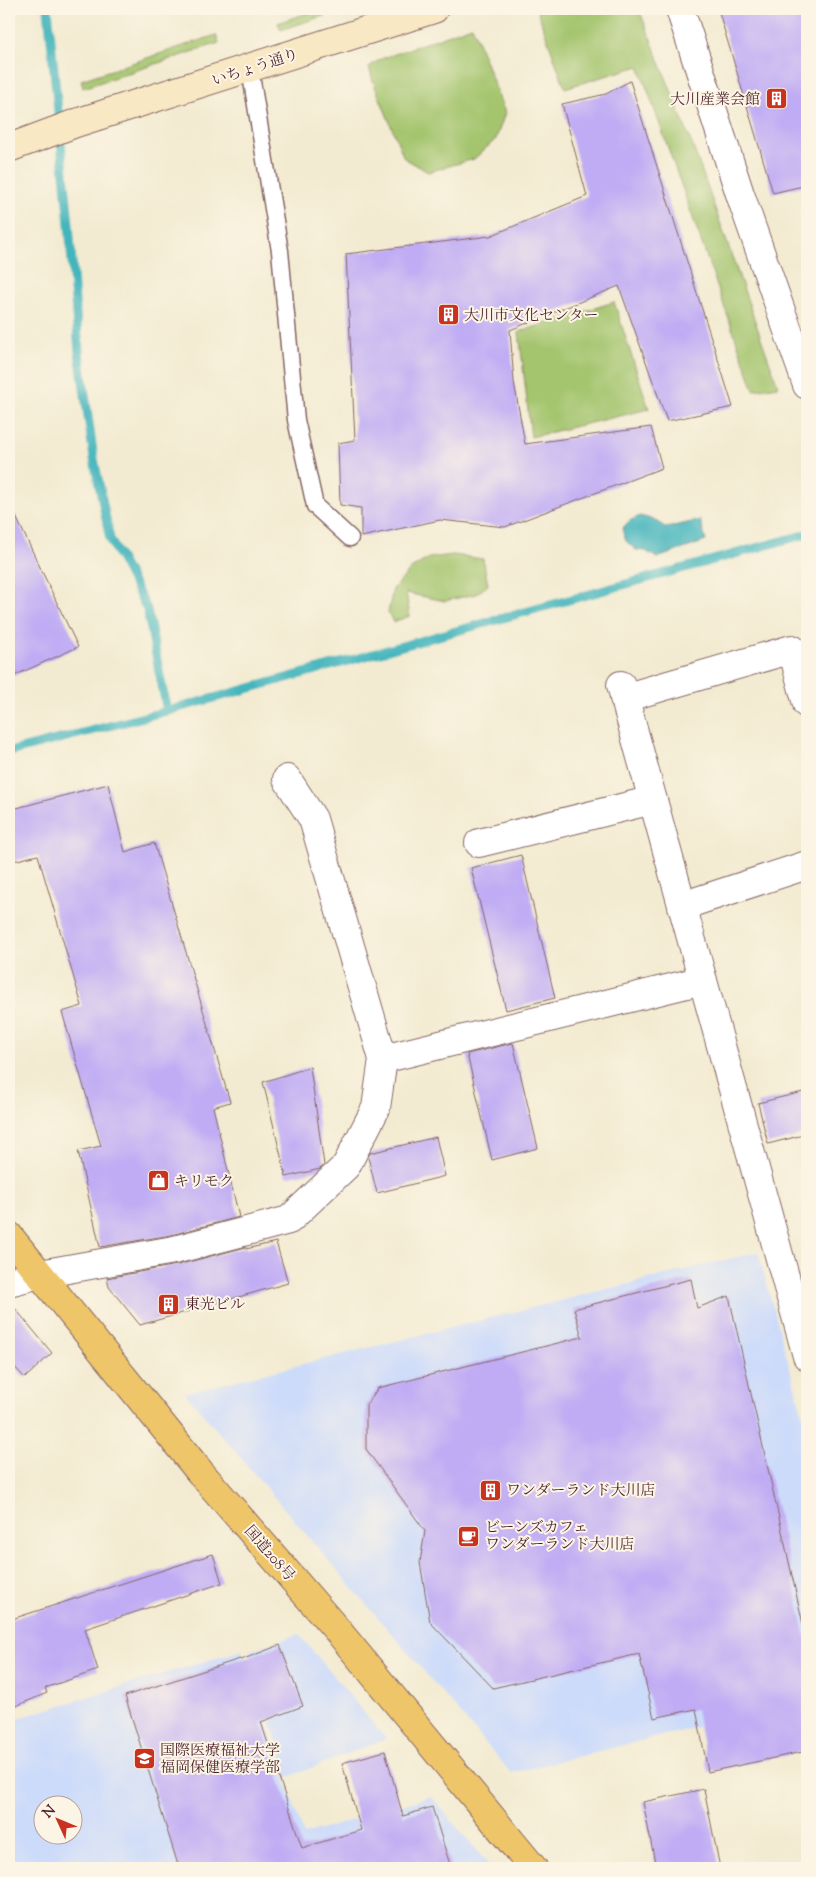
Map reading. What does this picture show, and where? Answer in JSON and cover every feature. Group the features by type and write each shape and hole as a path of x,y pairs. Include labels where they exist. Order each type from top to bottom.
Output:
{"highway":[{"name":"国道208号","path":"9,1236 200,1472 338,1631 532,1868"}],"street":[{"name":"いちょう通り","path":"9,148 76,124 434,9"},
{"path":"680,9 740,194 807,385"},
{"path":"807,704 792,649 622,692 807,1356"},
{"path":"9,1282 40,1274 174,1250 289,1220 346,1166 376,1108 383,1059 313,819 287,779"},
{"path":"479,843 653,800"},
{"path":"682,906 807,865"},
{"path":"383,1059 703,980"}],"lane":[{"path":"250,69 280,251 296,420 308,478 315,506 350,538"}],"shaded area":[{"path":"758,1252 807,1430 807,1700 511,1773 185,1393"},
{"path":"299,1634 386,1739 288,1777 249,1651"},
{"name":"国際医療福祉大学 福岡保健医療学部","path":"242,1650 304,1835 431,1796 491,1868 9,1868 9,1721"}],"green space":[{"path":"319,9 344,9 281,30 278,23"},
{"path":"639,9 695,152 778,386 754,390 639,66 565,88 537,10"},
{"path":"472,26 505,113 496,139 474,159 428,172 404,158 369,67 381,59"},
{"path":"216,35 219,43 83,88 81,80"},
{"path":"614,302 649,409 531,437 519,332"},
{"path":"453,555 483,559 488,585 476,594 445,601 406,593 410,616 393,622 388,613 393,589 411,569 429,558"}],"water":[{"path":"640,516 655,520 666,528 700,520 706,541 657,558 646,551 636,550 626,541 622,529 629,521"}],"building":[{"name":"大川産業会館","path":"718,9 807,9 807,185 773,193"},
{"name":"大川市文化センター","path":"630,81 733,407 667,421 619,286 510,330 514,382 525,444 651,427 662,468 505,527 440,520 361,537 361,508 340,505 338,443 355,440 346,254 490,236 587,196 562,104 606,94"},
{"path":"9,502 78,647 9,678"},
{"path":"108,784 125,852 154,843 230,1102 213,1107 239,1217 171,1235 100,1247 78,1151 101,1146 62,1012 82,1006 38,855 9,862 9,810"},
{"path":"521,855 555,998 506,1010 471,868"},
{"path":"513,1043 538,1148 492,1160 467,1054"},
{"path":"310,1067 324,1165 320,1169 286,1177 263,1082"},
{"path":"807,1091 807,1134 768,1144 758,1103"},
{"path":"436,1137 445,1176 377,1193 368,1157 370,1153"},
{"name":"東光ビル","path":"276,1242 288,1283 140,1325 109,1287 107,1278 177,1265 246,1247 246,1249"},
{"path":"691,1279 697,1308 729,1296 807,1642 807,1751 708,1772 696,1709 654,1718 639,1654 493,1688 430,1622 420,1562 425,1531 366,1449 366,1405 378,1388 582,1337 574,1309"},
{"path":"9,1301 52,1353 25,1378 9,1361"},
{"path":"213,1554 222,1583 85,1629 98,1670 45,1688 47,1693 9,1709 9,1620"},
{"path":"280,1645 303,1706 261,1722 302,1848 361,1830 342,1763 385,1751 403,1816 432,1807 451,1868 179,1868 125,1696 241,1660"},
{"path":"704,1789 720,1868 656,1868 643,1802"}],"waterway":[{"path":"48,9 69,224 79,352 94,459 110,539 147,609 167,711"},
{"path":"9,752 167,711 807,534"}],"place":[{"name":"大川産業会館","path":"776,99"},
{"name":"大川市文化センター","path":"448,315"},
{"name":"キリモク","path":"158,1181"},
{"name":"東光ビル","path":"169,1304"},
{"name":"ワンダーランド大川店","path":"490,1490"},
{"name":"ビーンズカフェ ワンダーランド大川店","path":"469,1536"},
{"name":"国際医療福祉大学 福岡保健医療学部","path":"144,1759"}]}
